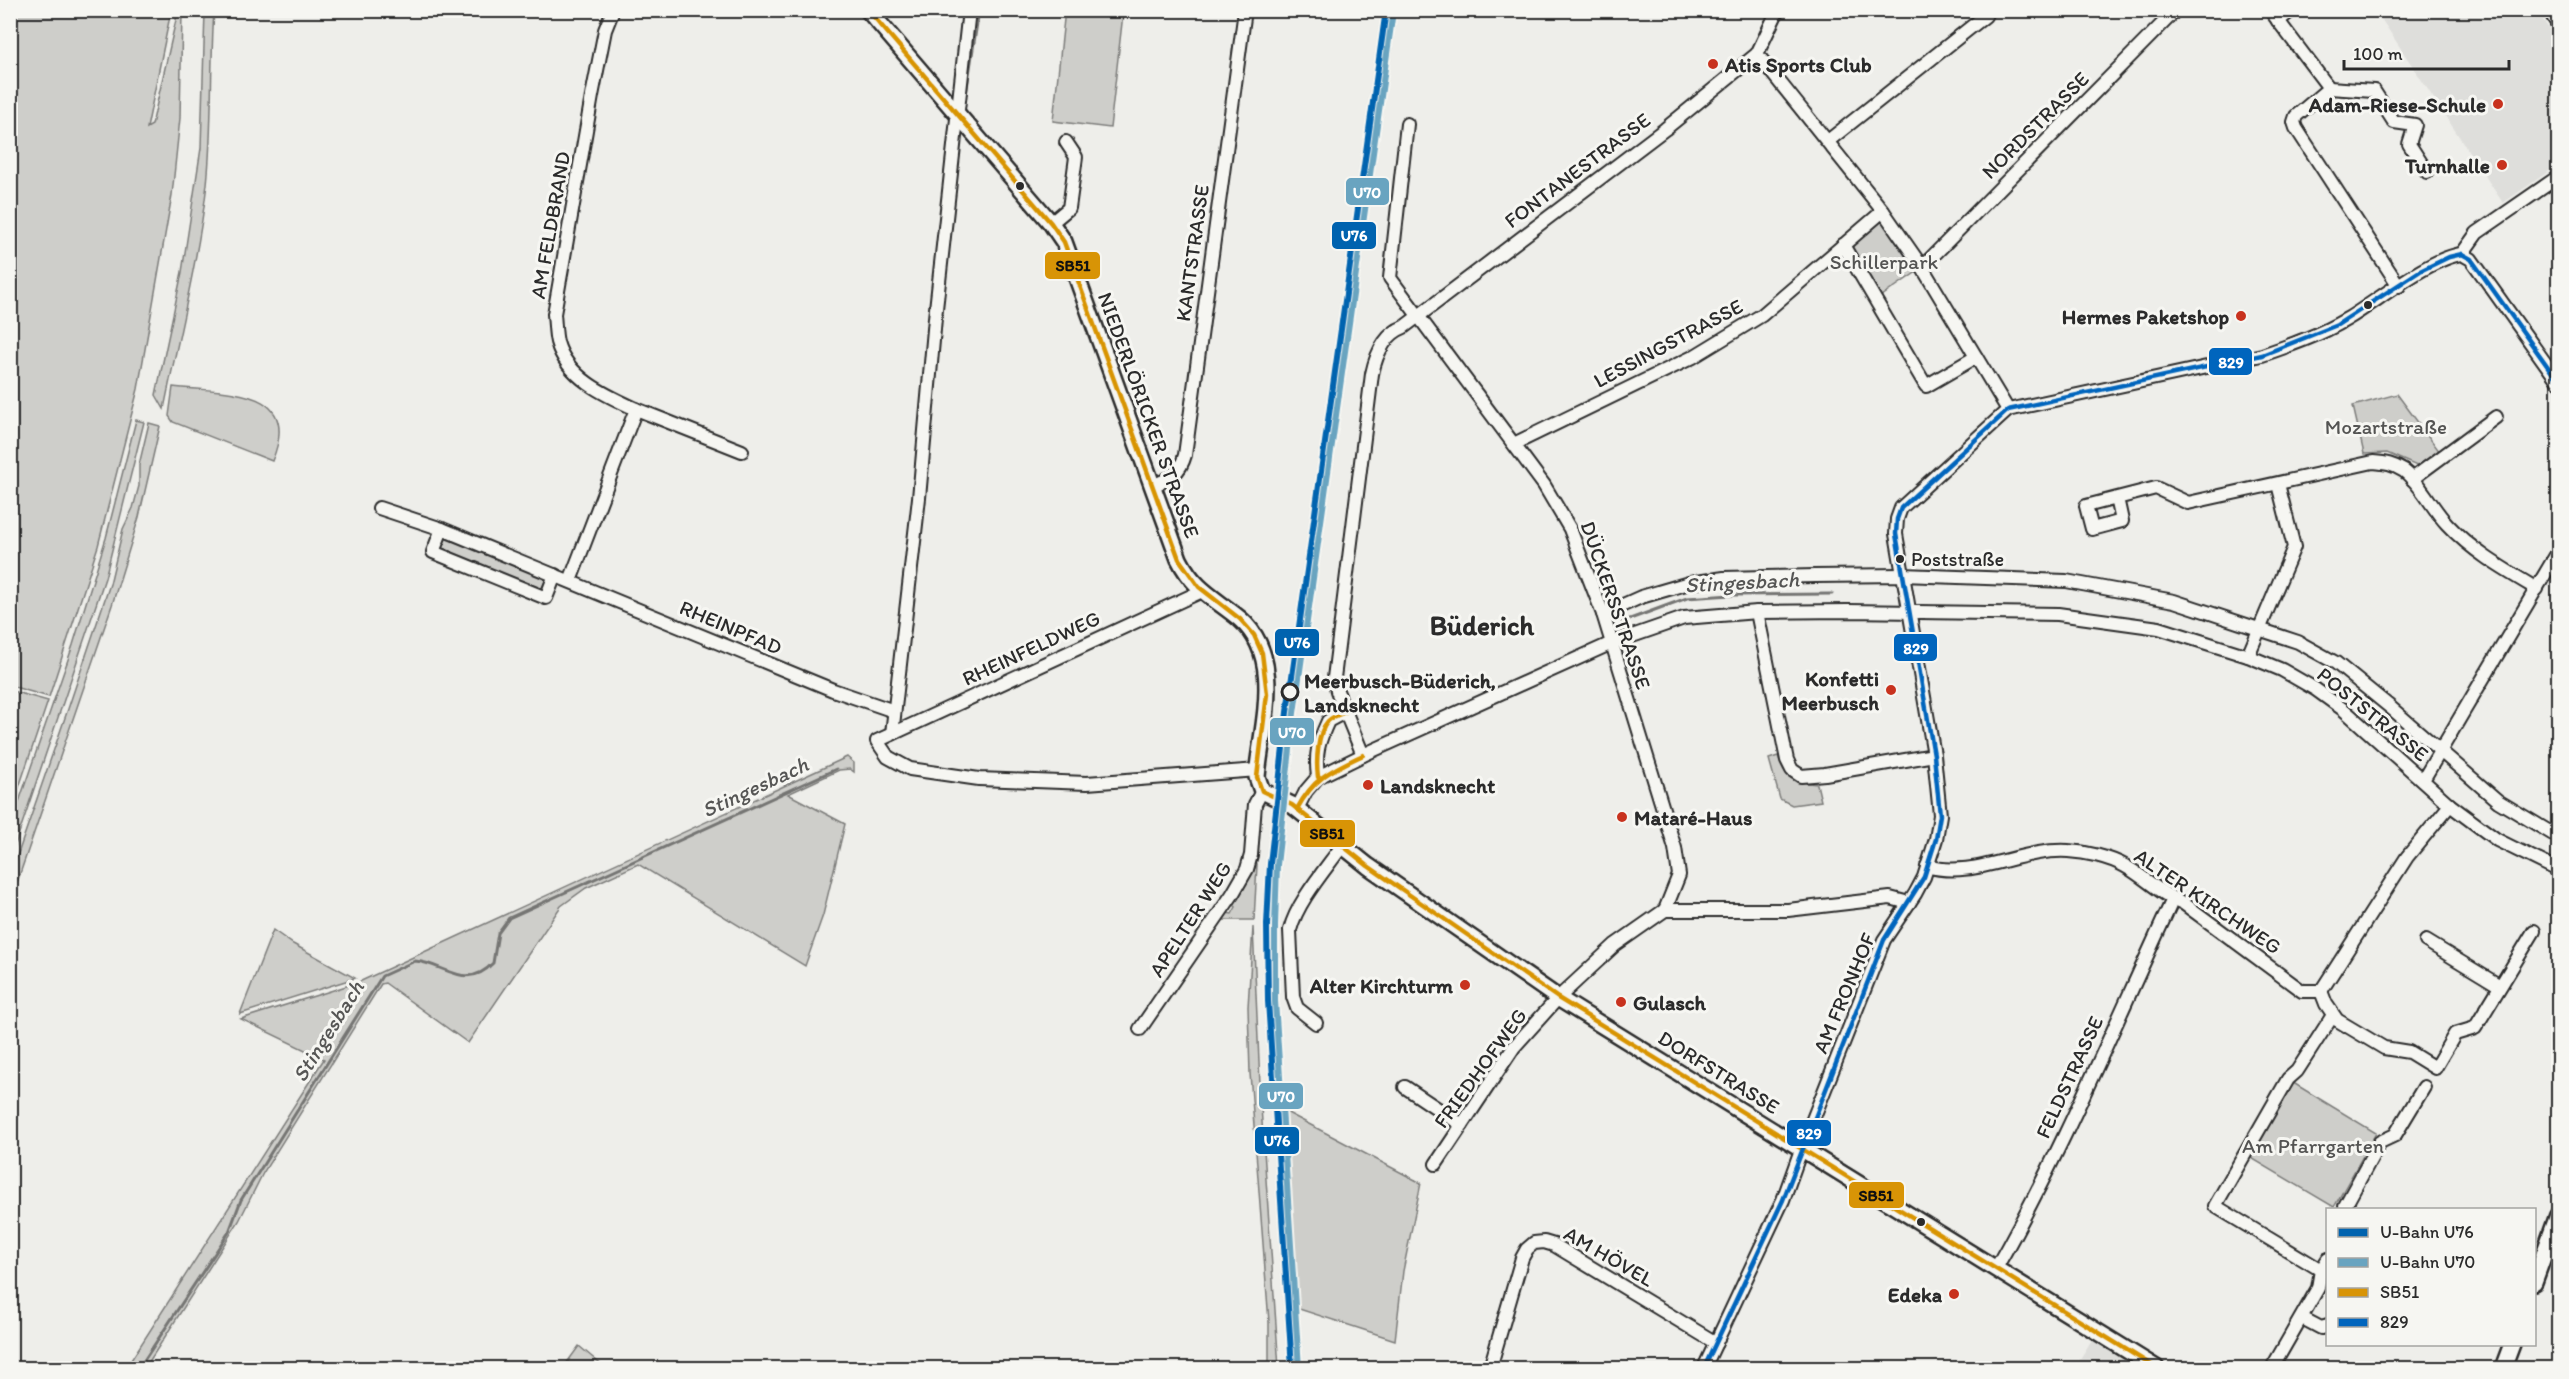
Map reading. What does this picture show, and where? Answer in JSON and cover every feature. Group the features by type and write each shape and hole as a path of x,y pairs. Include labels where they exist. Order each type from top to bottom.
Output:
{"main road":[{"name":"NIEDERLÖRICKER STRASSE","path":"868,10 1051,223 1072,262 1179,559 1194,583 1202,591 1243,622 1263,655 1267,681 1257,782 1266,793"},
{"name":"DORFSTRASSE","path":"1266,793 1298,809 1342,846 1558,998 2156,1368"},
{"path":"2536,1279 2559,1215"},
{"path":"2503,1368 2511,1346"}],"street":[{"name":"AM FELDBRAND","path":"613,10 605,30 592,96 554,314 557,343 570,368 600,393 742,451"},
{"path":"892,734 919,498 969,10"},
{"name":"KANTSTRASSE","path":"1154,485 1172,478 1182,465 1185,455 1245,10"},
{"path":"1778,10 1757,54 1883,211 1922,267 2008,410 2262,355 2322,333 2442,259 2462,254 2476,233 2559,177"},
{"path":"1828,141 1985,16 1988,10"},
{"name":"NORDSTRASSE","path":"1922,267 2176,10"},
{"path":"2270,10 2329,88"},
{"path":"2278,21 2292,10"},
{"path":"2549,10 2559,25"},
{"name":"FONTANESTRASSE","path":"1363,755 1334,678 1353,514 1376,357 1395,330 1404,327 1665,129 1757,54"},
{"path":"2399,286 2296,128 2295,116 2329,88 2374,91 2394,122 2415,125 2409,144 2427,172"},
{"name":"DÜCKERSSTRASSE","path":"1407,124 1390,278 1545,485 1570,529 1603,614 1675,848 1679,875 1665,910"},
{"path":"1051,223 1067,211 1070,204 1076,158 1066,142"},
{"name":"LESSINGSTRASSE","path":"1514,444 1693,357 1762,315 1883,211"},
{"path":"1843,245 1926,386 1976,357"},
{"path":"2462,254 2471,259 2559,381"},
{"path":"570,581 636,409"},
{"name":"AM FRONHOF","path":"1704,1368 1783,1200 1884,940 1909,903 1927,866 1936,839 1940,815 1934,755 1902,575 1896,534 1897,519 1901,508 2008,410"},
{"path":"2412,479 2496,417"},
{"path":"2116,498 2156,488 2188,503 2373,462 2390,463 2412,479 2432,507 2463,540 2479,553 2537,589"},
{"path":"2248,656 2294,548 2278,484"},
{"name":"RHEINPFAD","path":"379,508 442,529 833,690 894,711"},
{"path":"442,529 433,552 546,597 555,574"},
{"path":"2423,780 2559,552"},
{"name":"POSTSTRASSE","path":"1603,614 1641,597 1689,583 1724,578 1902,575 2066,581 2174,601 2259,627 2298,642 2336,663 2498,801 2559,837"},
{"name":"RHEINFELDWEG","path":"1202,591 877,741 888,757 910,769 979,779 1087,783 1257,770"},
{"name":"POSTSTRASSE","path":"1298,809 1306,791 1318,777 1612,643 1684,618 1757,612 1908,611 2058,614 2159,628 2248,656 2282,670 2315,689 2344,710 2450,805 2497,840 2559,870"},
{"path":"1757,612 1786,760 1792,770 1801,776 1825,774 1934,755"},
{"path":"1318,777 1317,744 1328,721 1345,712"},
{"name":"APELTER WEG","path":"1140,1029 1232,895 1247,869 1251,855 1255,804 1266,793"},
{"path":"2450,805 2406,857 2321,991 2333,1015 2384,1047 2409,1052 2435,1068 2455,1034 2475,1028 2534,931"},
{"path":"1316,1023 1297,1008 1293,997 1290,930 1299,908 1342,846"},
{"name":"ALTER KIRCHWEG","path":"1927,866 1952,871 2066,851 2095,855 2124,866 2173,899 2183,903 2302,991 2321,991"},
{"path":"1558,998 1615,945 1665,910 1788,910 1890,898 1909,903"},
{"name":"FELDSTRASSE","path":"1996,1268 2019,1228 2173,899"},
{"path":"2426,941 2500,986"},
{"name":"FRIEDHOFWEG","path":"1436,1164 1515,1047 1558,998"},
{"path":"2272,1368 2318,1288 2324,1265 2215,1206 2288,1079 2297,1071 2333,1015"},
{"path":"1405,1087 1462,1125"},
{"path":"2346,1208 2380,1142 2395,1135 2424,1087"},
{"name":"AM HÖVEL","path":"1490,1368 1522,1258 1534,1243 1544,1242 1594,1268 1716,1344"},
{"path":"2302,1318 2321,1328 2326,1327"}],"shaded area":[{"name":"Adam-Riese-Schule","path":"2376,11 2537,11 2558,42 2558,165 2503,203"},
{"path":"2093,1339 2136,1366 2135,1368 2075,1368"}],"green space":[{"path":"1065,10 1120,11 1123,14 1110,128 1053,121"},
{"path":"10,11 171,11 147,128 152,125 178,11 182,11 180,118 172,195 138,389 98,546 49,697 11,686"},
{"path":"205,11 214,11 207,184 193,269 164,409 156,395 182,272 201,148"},
{"name":"Schillerpark","path":"1882,218 1918,271 1879,298 1848,247"},
{"path":"173,387 234,393 253,398 268,406 277,418 279,436 272,461 173,422 169,416"},
{"name":"Mozartstraße","path":"2397,394 2440,452 2419,467 2387,453 2364,454 2353,406"},
{"path":"136,420 144,422 105,578 11,857 11,825 73,645 106,538"},
{"path":"149,423 160,426 139,517 112,605 11,900 11,874 110,584 123,529 133,508 139,486 139,465"},
{"path":"446,537 544,576 546,579 541,590 441,549"},
{"path":"12,691 48,701 11,811"},
{"path":"1778,756 1787,775 1796,781 1817,784 1821,801 1792,805 1780,799 1769,759"},
{"path":"847,757 854,763 854,772 850,769 839,770 788,794 845,824 823,915 805,966 638,864 586,888 561,906 468,1043 385,983 381,984 263,1173 239,1221 145,1368 126,1368 324,1059 241,1019 359,982"},
{"path":"1257,865 1254,920 1221,920 1226,913 1232,914 1236,907 1232,903"},
{"path":"1253,927 1261,1107 1279,1368 1269,1368 1269,1322 1250,1073 1248,1007"},
{"path":"273,930 293,944 355,978 240,1014"},
{"name":"Am Pfarrgarten","path":"2290,1081 2376,1133 2334,1207 2248,1156"},
{"path":"1284,1111 1421,1183 1403,1271 1395,1340 1296,1308"},
{"path":"579,1346 605,1368 563,1368"}],"waterway":[{"path":"966,94 979,10"},
{"name":"Stingesbach","path":"1622,622 1687,598 1832,594"},
{"name":"Stingesbach","path":"139,1368 229,1232 241,1200 382,976 415,961 464,976 483,971 493,963 498,933 509,918 836,769"}],"metro line":[{"name":"U76","path":"1292,1368 1268,1001 1267,925 1270,864 1287,712 1386,10"},
{"name":"U70","path":"1299,1368 1275,1001 1277,865 1294,713 1393,11"}],"transit line":[{"name":"SB51","path":"868,10 1051,223 1064,242 1179,559 1199,587 1240,619 1254,635 1262,653 1267,694 1257,777 1262,791 1292,805 1368,866 1558,998 2156,1368"},
{"name":"829","path":"2462,254 2471,259 2558,381"},
{"name":"829","path":"1704,1368 1783,1200 1884,940 1924,877 1936,839 1940,815 1934,755 1896,534 1897,519 1901,508 2008,410 2262,355 2337,325 2420,271 2449,257 2462,254"},
{"name":"SB51","path":"1318,777 1317,756 1324,726 1328,721 1345,712"},
{"name":"SB51","path":"1297,809 1317,782 1333,770 1363,755"}],"place":[{"name":"Atis Sports Club","path":"1713,64"},
{"name":"Adam-Riese-Schule","path":"2498,104"},
{"name":"Turnhalle","path":"2502,165"},
{"name":"Hermes Paketshop","path":"2241,316"},
{"name":"Poststraße","path":"1900,559"},
{"name":"Konfetti Meerbusch","path":"1891,690"},
{"name":"Meerbusch-Büderich, Landsknecht","path":"1290,692"},
{"name":"Landsknecht","path":"1368,785"},
{"name":"Mataré-Haus","path":"1622,817"},
{"name":"Alter Kirchturm","path":"1465,985"},
{"name":"Gulasch","path":"1621,1002"},
{"name":"Edeka","path":"1954,1294"}],"district":[{"name":"Büderich","path":"1482,625"}]}
